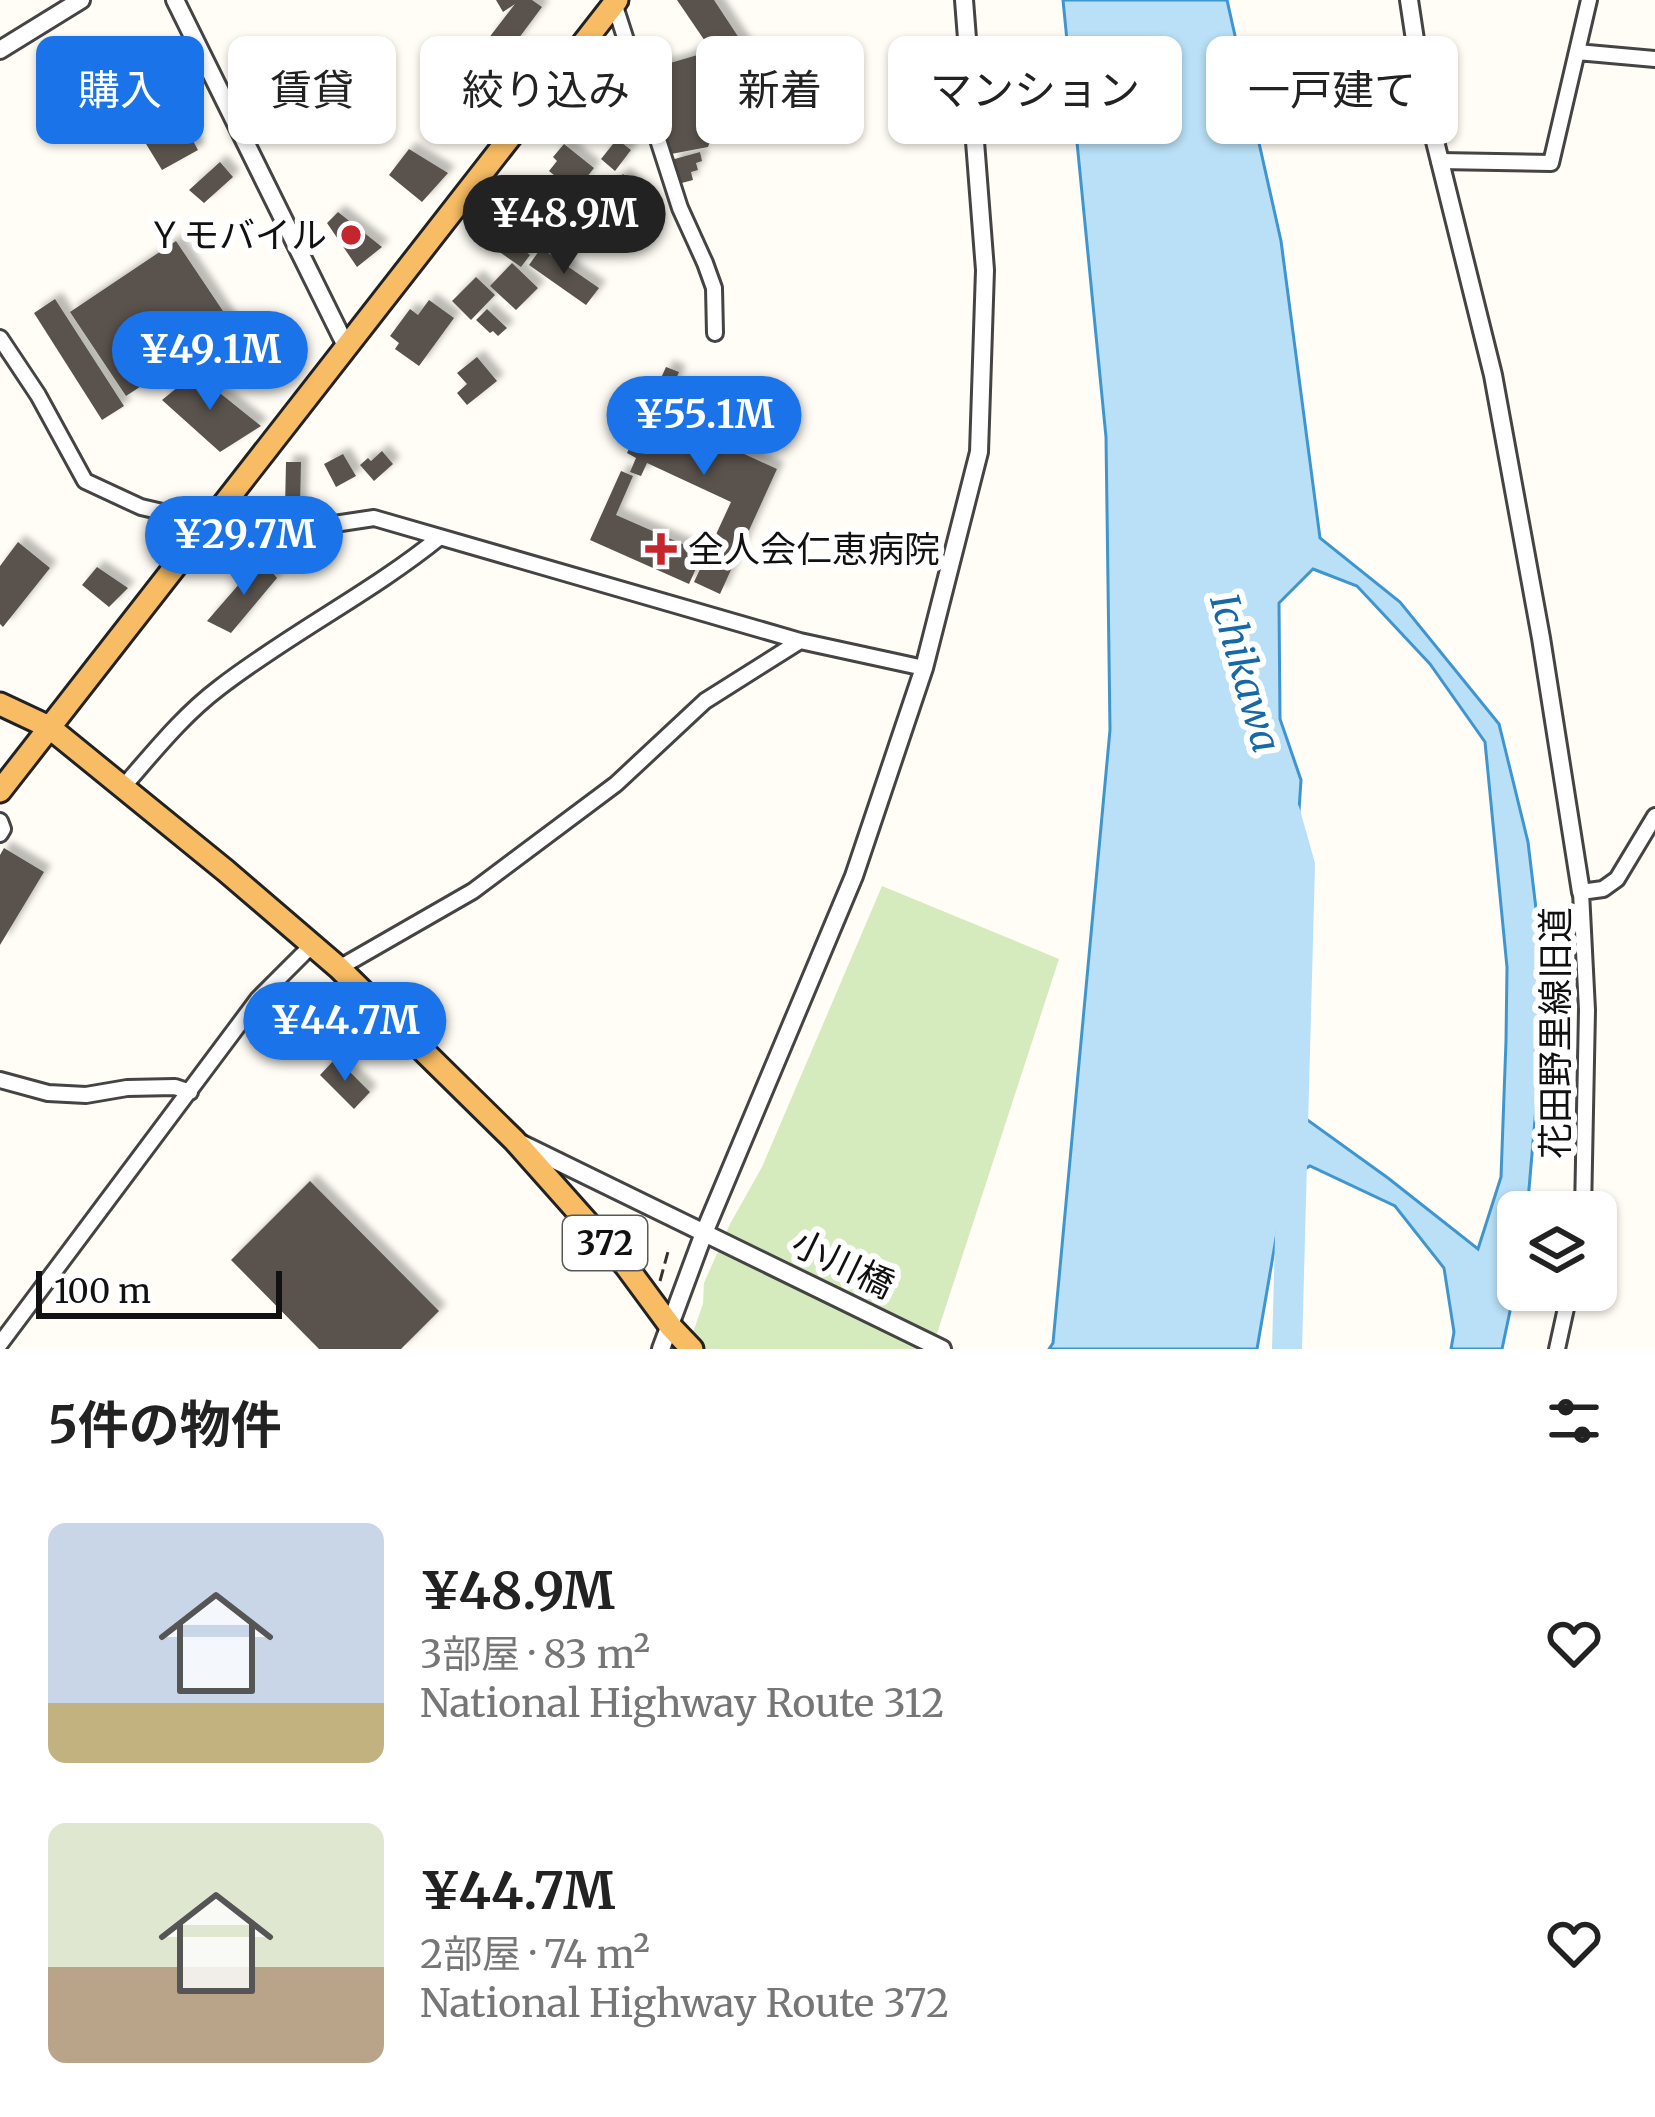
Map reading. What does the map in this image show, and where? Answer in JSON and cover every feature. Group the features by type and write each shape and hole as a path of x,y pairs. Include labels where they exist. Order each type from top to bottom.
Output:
{"highway":[{"path":"0,791 616,2"},
{"name":"372","path":"0,704 49,727 339,968 514,1140 692,1349"}],"street":[{"path":"0,50 80,0"},
{"path":"175,0 347,348"},
{"path":"661,1349 854,876 924,668 980,452 985,270 964,0"},
{"path":"1409,0 1439,161 1493,375 1582,892"},
{"path":"1439,161 1551,163 1589,0"},
{"path":"616,2 680,208 714,288 715,333"},
{"path":"1577,52 1655,59"},
{"path":"0,338 38,395 85,482 141,507 184,517 219,512 275,533 374,518 800,641 924,668"},
{"path":"123,788 177,725 215,690 292,635 407,564 440,537"},
{"path":"339,968 473,891 616,784 705,701 800,641"},
{"name":"花田野里線旧道","path":"1583,1191 1587,1010 1582,892 1603,889 1617,878 1655,816"},
{"path":"0,821 0,834"},
{"path":"0,1343 258,999 312,945"},
{"path":"0,1080 48,1093 86,1095 127,1088 190,1092"},
{"name":"小川橋","path":"514,1140 942,1349"},
{"path":"1557,1349 1565,1311"}],"path":[{"path":"659,1283 668,1235"},
{"path":"669,1248 678,1252"}],"green space":[{"path":"882,886 1059,959 932,1349 687,1349 703,1304 704,1283 762,1167"}],"water":[{"path":"1063,0 1227,0 1235,36 1206,36 1206,144 1259,144 1281,241 1320,538 1400,602 1499,724 1528,842 1546,992 1529,1191 1497,1191 1497,1311 1510,1311 1502,1349 1451,1349 1454,1332 1444,1268 1395,1206 1310,1166 1286,1180 1257,1349 1049,1349 1110,730 1106,437 1077,144 1182,144 1182,36 1067,36","holes":["1313,569 1357,586 1430,664 1485,742 1507,967 1501,1177 1478,1249 1288,1106 1285,1023 1301,780 1280,719 1279,603"]}],"building":[{"path":"496,0 532,0 542,7 520,36 490,36 515,4 503,12"},
{"path":"677,0 714,0 738,36 702,36"},
{"path":"696,55 696,144 708,147 671,154 672,62"},
{"path":"146,144 195,144 198,150 162,170"},
{"path":"564,144 594,168 575,192 549,171 557,161 553,157"},
{"path":"613,144 631,150 615,171 601,159"},
{"path":"409,149 448,173 422,202 389,175"},
{"path":"700,152 702,161 691,172 693,180 678,184 671,160"},
{"path":"220,162 233,177 204,203 189,190"},
{"path":"623,174 651,200 636,217 607,190"},
{"path":"549,181 570,198 537,238 517,221"},
{"path":"589,200 626,226 614,242 578,217"},
{"name":"Ｙモバイル","path":"338,212 382,247 357,267 327,223"},
{"path":"510,240 530,255 521,267 501,253"},
{"path":"176,241 233,326 126,396 70,312"},
{"path":"541,248 599,288 586,305 529,265"},
{"path":"512,263 538,288 516,310 490,286"},
{"path":"476,277 495,295 471,320 452,301"},
{"path":"55,299 124,406 102,420 34,313"},
{"path":"429,300 454,318 419,366 395,349 399,343 390,336 410,309 418,315"},
{"path":"487,309 507,328 498,336 476,320"},
{"path":"477,357 497,381 467,405 457,393 467,384 457,373"},
{"path":"666,367 679,372 660,415 777,469 720,594 694,582 731,502 647,463 641,476 630,472 636,458 627,453"},
{"path":"195,373 261,426 220,452 162,400"},
{"path":"382,451 393,464 374,481 360,465"},
{"path":"343,454 356,476 336,487 324,464"},
{"path":"286,462 301,462 300,508 285,508"},
{"path":"621,471 633,476 616,515 703,553 689,584 590,540"},
{"path":"18,542 50,568 3,627 0,566"},
{"path":"261,559 277,578 231,633 207,621"},
{"path":"97,567 128,588 109,607 82,585"},
{"path":"4,848 44,872 0,945 0,855"},
{"path":"336,1058 370,1092 354,1109 320,1075"},
{"path":"310,1181 439,1311 401,1349 319,1349 231,1260"}],"waterway":[{"name":"Ichikawa","path":"1285,812 1300,865 1287,1349"}],"place":[{"name":"Ｙモバイル","path":"351,235"},
{"name":"全人会仁恵病院","path":"661,549"}]}
